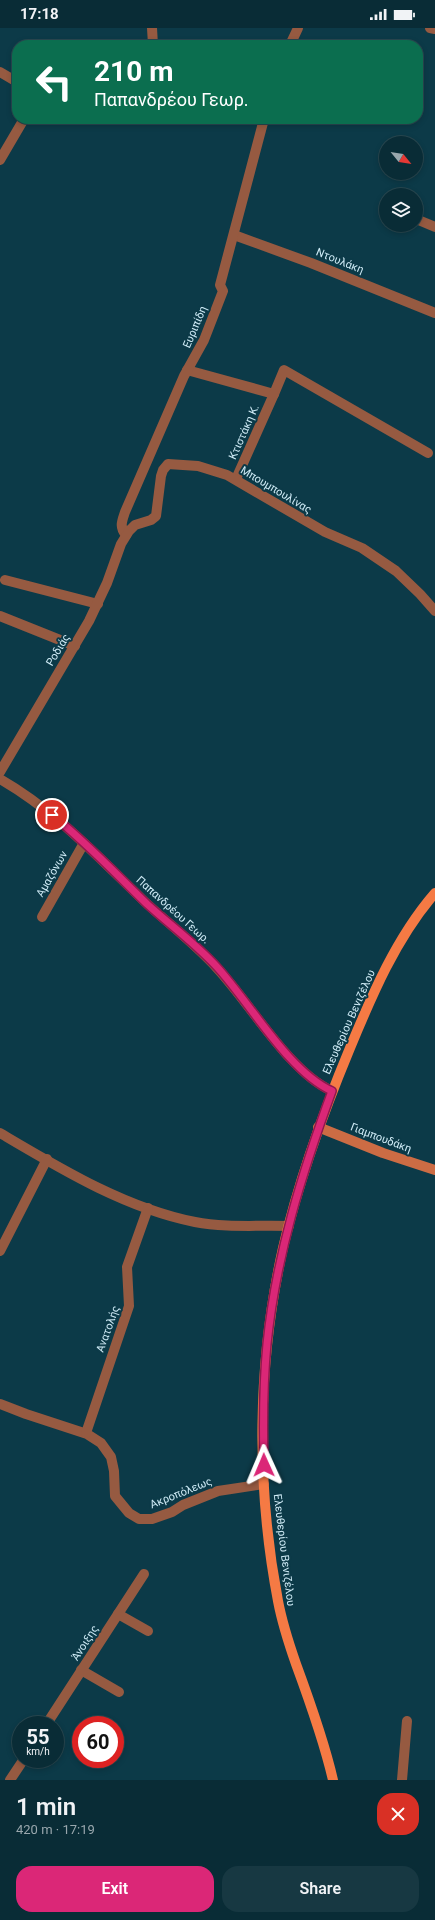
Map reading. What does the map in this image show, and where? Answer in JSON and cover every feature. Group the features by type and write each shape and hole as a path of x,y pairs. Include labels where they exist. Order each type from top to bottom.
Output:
{"main road":[{"name":"Ελευθερίου Βενιζέλου","path":"333,1780 324,1747 292,1652 278,1604 264,1484 264,1399 267,1345 276,1282 289,1226 318,1127 367,1007 385,969 416,918 435,893"}],"street":[{"path":"152,28 153,40"},
{"path":"292,40 298,28"},
{"path":"430,28 435,29"},
{"path":"0,72 12,79"},
{"path":"0,160 21,124"},
{"name":"Ευριπίδη","path":"126,535 121,524 125,512 187,370 204,340 223,291 220,285 263,124"},
{"path":"423,222 435,227"},
{"name":"Ντουλάκη","path":"234,235 311,263 435,313"},
{"path":"187,370 274,394"},
{"name":"Κτιστάκη Κ.","path":"236,479 284,370 428,453"},
{"name":"Μπουμπουλίνας","path":"126,535 135,525 151,520 156,516 161,476 168,464 198,466 236,479 324,532 362,548 385,563 408,581 435,611"},
{"name":"Ροδιάς","path":"0,772 75,646 98,604 126,535"},
{"path":"5,580 98,604"},
{"path":"0,616 75,646"},
{"name":"Παπανδρέου Γεωρ.","path":"0,779 42,807 84,843 164,919 210,960 302,1071 319,1085 332,1091"},
{"name":"Αμαζόνων","path":"42,917 84,843"},
{"name":"Γιαμπουδάκη","path":"318,1127 382,1153 435,1170"},
{"path":"0,1133 96,1186 148,1208 202,1223 289,1226"},
{"path":"0,1251 47,1159"},
{"name":"Ανατολής","path":"86,1433 129,1306 127,1267 148,1208"},
{"name":"Ακροπόλεως","path":"0,1404 86,1433 101,1444 111,1457 114,1471 115,1496 128,1514 138,1520 152,1519 172,1512 183,1505 218,1491 264,1484"},
{"name":"Άνοιξης","path":"52,1716 144,1574"},
{"path":"118,1614 148,1631"},
{"path":"81,1670 119,1692"},
{"path":"402,1780 407,1721"},
{"path":"10,1780 18,1768"}],"route":[{"path":"52,815 73,832 166,922 200,950 234,987 302,1071 319,1085 332,1091 318,1127 298,1191 283,1247 275,1290 267,1345 264,1399 264,1465"}]}
